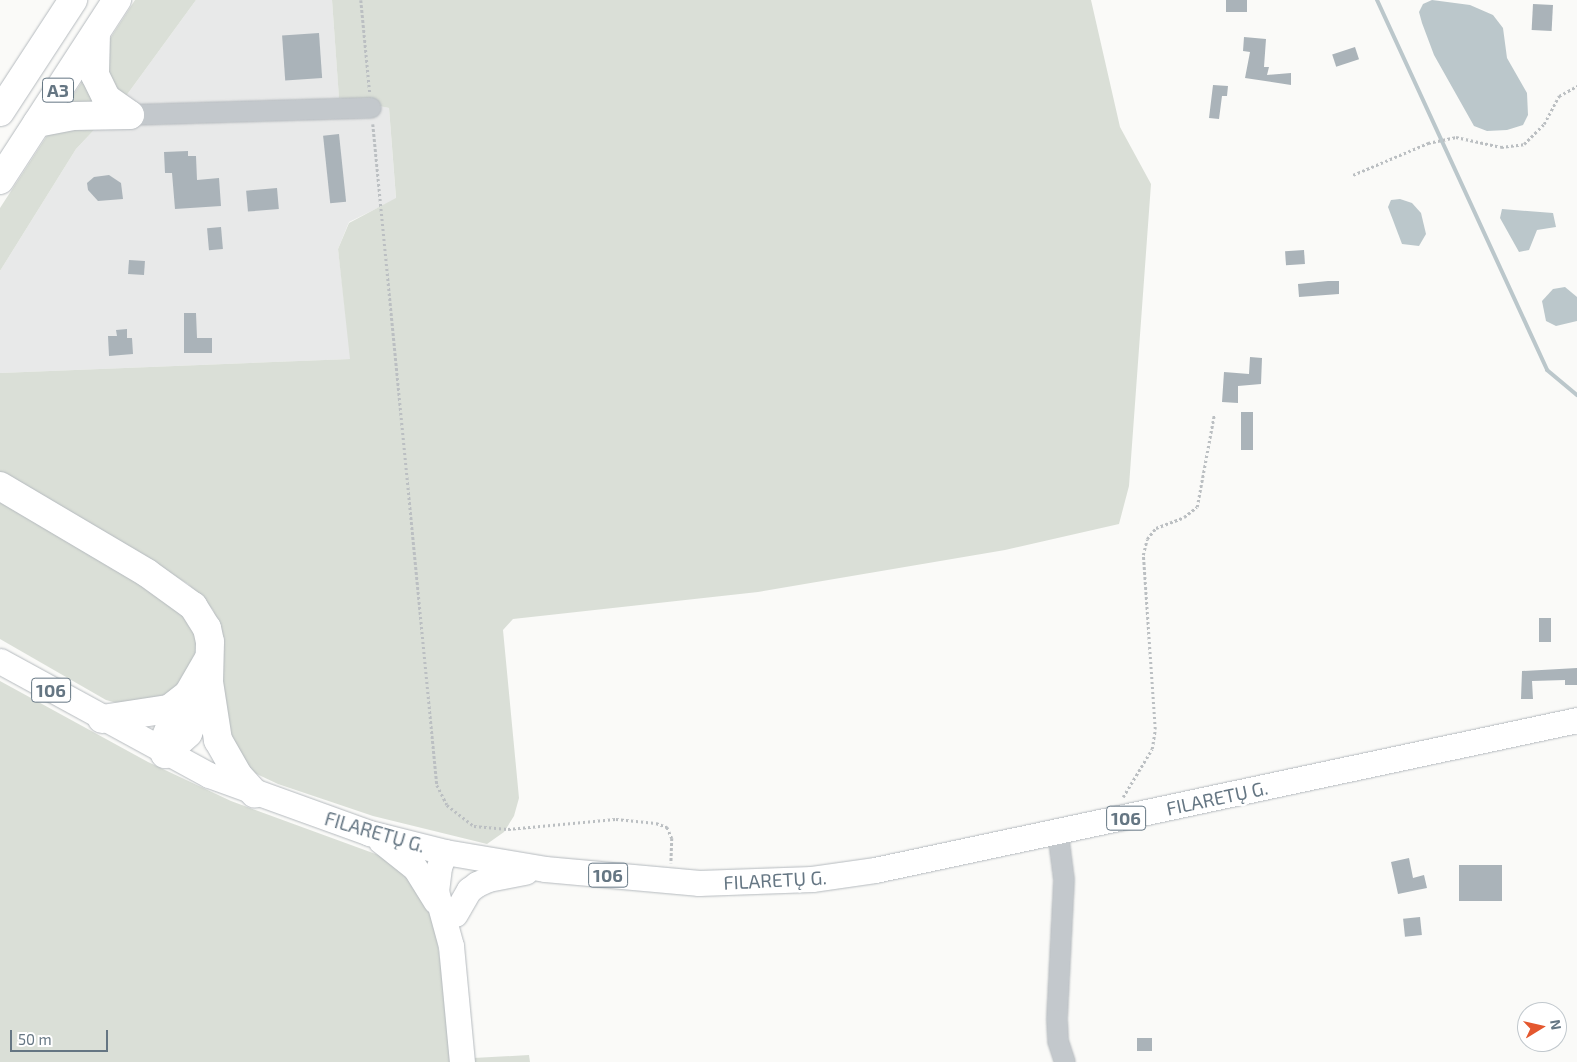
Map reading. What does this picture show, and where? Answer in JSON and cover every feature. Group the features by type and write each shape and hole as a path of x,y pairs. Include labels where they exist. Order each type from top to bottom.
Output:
{"highway":[{"name":"A3","path":"0,112 73,0"},
{"name":"A3","path":"0,180 117,0"},
{"path":"96,33 95,75 106,98 130,115"},
{"path":"37,123 73,116 130,115"},
{"path":"0,486 180,594 193,606 207,628 210,655 199,688 188,733 165,754"},
{"path":"102,718 169,709 199,688"},
{"path":"199,688 218,740 238,774 255,794"}],"main road":[{"name":"FILARETŲ G.","path":"0,661 165,754 255,794 369,833 445,852 545,870 670,882 731,883 812,879 1058,833 1577,720"},
{"path":"369,833 415,868 446,909"},
{"path":"445,852 454,883 446,909 462,1062"},
{"path":"446,909 482,882 545,870"}],"street":[{"path":"130,115 371,108"},
{"path":"1058,833 1064,880 1057,1020 1058,1041 1065,1062"}],"path":[{"path":"361,0 437,785 447,805 474,826 508,829 616,819 656,823 667,827 672,838 670,882"},
{"path":"1353,175 1428,143 1456,138 1501,147 1524,144 1544,124 1559,96 1577,86"},
{"path":"1119,820 1125,792 1152,749 1155,729 1143,555 1147,539 1156,528 1184,517 1197,507 1214,416"}],"shaded area":[{"path":"135,0 196,0 126,96 76,149 0,271 0,208"},
{"path":"196,0 332,0 339,97 389,108 396,199 349,222 338,249 351,359 0,373 0,271 76,149 126,96"},
{"path":"332,0 1091,0 1120,127 1151,184 1129,486 1119,524 1005,550 758,592 513,619 503,630 519,798 514,816 504,832 487,844 373,816 278,784 248,770 225,737 218,626 213,610 188,584 0,472 0,373 350,359 338,249 349,223 396,198 389,108 339,98"},
{"path":"1432,0 1470,5 1493,15 1503,28 1507,58 1527,93 1528,115 1523,125 1507,130 1487,131 1474,126 1434,55 1422,23 1419,12 1423,4"},
{"path":"1400,199 1412,203 1421,213 1426,234 1419,246 1402,244 1388,207 1391,200"},
{"path":"1502,209 1553,213 1556,227 1537,230 1529,250 1519,252 1500,218"},
{"path":"1565,287 1577,297 1577,321 1556,326 1546,321 1542,301 1553,289"},
{"path":"0,496 177,606 197,635 200,650 175,698 124,705 106,700 0,639"},
{"path":"0,681 148,762 231,801 392,860 420,885 435,927 455,1059 529,1055 530,1062 0,1062"}],"building":[{"path":"1226,0 1247,0 1247,12 1226,12"},
{"path":"1533,4 1553,5 1552,31 1532,30"},
{"path":"319,33 322,78 285,80 282,36"},
{"path":"1244,37 1266,39 1264,67 1269,67 1267,75 1291,73 1291,85 1245,78 1250,52 1243,51"},
{"path":"1355,47 1359,59 1336,67 1332,54"},
{"path":"1213,85 1228,86 1227,96 1222,96 1219,119 1209,118"},
{"path":"339,134 346,202 330,203 323,136"},
{"path":"188,151 188,156 196,156 197,180 219,178 221,206 175,209 172,173 165,173 164,152"},
{"path":"109,175 121,183 123,199 98,201 88,190 87,183 94,177"},
{"path":"277,188 279,209 248,212 246,191"},
{"path":"221,227 223,249 209,250 207,228"},
{"path":"1304,250 1305,264 1286,265 1285,251"},
{"path":"129,260 145,261 144,275 128,274"},
{"path":"1339,281 1339,294 1299,297 1298,284"},
{"path":"184,313 196,313 197,338 212,338 212,353 184,353"},
{"path":"127,329 127,338 132,338 133,354 109,356 108,336 117,336 116,330"},
{"path":"1250,357 1262,358 1261,384 1238,386 1238,403 1222,402 1224,372 1249,374"},
{"path":"1241,412 1253,412 1253,450 1241,450"},
{"path":"1539,618 1551,618 1551,642 1539,642"},
{"path":"1577,668 1577,685 1565,685 1565,680 1532,681 1533,699 1521,699 1522,671"},
{"path":"1409,858 1413,878 1424,875 1427,888 1398,894 1391,862"},
{"path":"1459,865 1502,865 1502,901 1459,901"},
{"path":"1420,917 1422,935 1405,937 1403,919"},
{"path":"1137,1038 1152,1038 1152,1051 1137,1051"}],"waterway":[{"path":"1377,0 1547,370 1577,395"}]}
